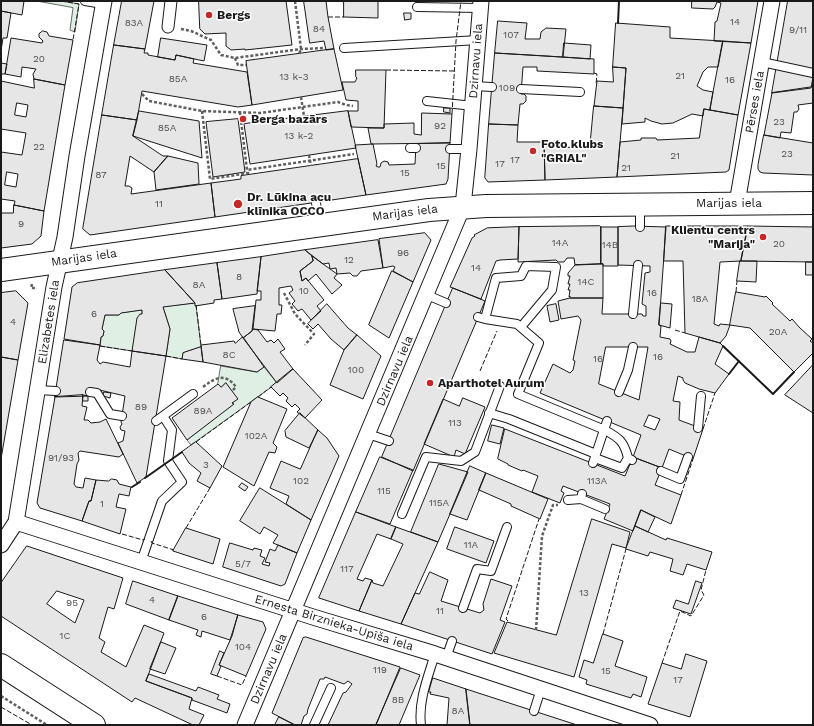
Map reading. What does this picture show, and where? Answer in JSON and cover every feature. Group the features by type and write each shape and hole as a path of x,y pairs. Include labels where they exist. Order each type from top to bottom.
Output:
{"main road":[{"name":"Marijas iela","path":"1,270 463,206 640,203 813,203"},
{"path":"1,665 94,725"}],"street":[{"path":"168,27 171,1"},
{"name":"Pērses iela","path":"737,203 772,1"},
{"name":"Elizabetes iela","path":"1,545 16,522 54,287 66,230 103,3"},
{"name":"Dzirnavu iela","path":"245,725 427,295 463,206 473,106 480,5"},
{"name":"Ernesta Birznieka-Upīša iela","path":"16,522 541,688 650,725"}],"lane":[{"path":"84,1 103,3"},
{"path":"417,7 480,5"},
{"path":"344,48 478,40"},
{"path":"762,62 813,73"},
{"path":"474,86 492,87"},
{"path":"521,89 580,92"},
{"path":"427,101 473,106"},
{"path":"450,149 469,149"},
{"path":"316,203 320,225"},
{"path":"640,203 640,227"},
{"path":"633,314 638,265"},
{"path":"489,413 509,419 595,458 622,468 630,459 626,446 618,437 605,430 518,394 539,343 517,324 482,318 496,278 521,276 526,266 556,267 552,290 521,327"},
{"path":"427,295 446,303"},
{"path":"619,392 628,370 633,347"},
{"path":"402,514 426,457 461,461 475,452 500,386"},
{"path":"38,390 56,391"},
{"path":"90,392 97,393 110,414 122,416"},
{"path":"142,562 162,501 182,482 168,461 172,430 159,419 193,394"},
{"path":"698,428 701,396"},
{"path":"595,458 607,421"},
{"path":"368,434 389,441"},
{"path":"661,471 680,479 688,457"},
{"path":"568,500 582,496 605,509"},
{"path":"463,608 477,568 491,571 507,527"},
{"path":"421,725 420,716 424,687 441,656 452,641"},
{"path":"314,725 331,688"},
{"path":"534,711 541,688"}],"path":[{"path":"295,1 301,49 299,54"},
{"path":"191,31 211,40 221,55 235,58 301,49 325,48"},
{"path":"235,58 238,64 246,65"},
{"path":"142,94 149,101 202,112 260,113 338,102 352,106"},
{"path":"302,97 304,116"},
{"path":"202,112 210,179 248,173 240,112"},
{"path":"247,170 354,154"},
{"path":"309,155 311,166"},
{"path":"31,288 37,288"},
{"path":"284,293 295,314 314,334 305,345"},
{"path":"193,394 210,381 219,377 226,378 232,382 236,387 232,391"},
{"path":"536,630 542,536 553,505 559,505"},
{"path":"1,696 47,725"}],"green space":[{"path":"37,1 61,1 79,4 75,32 70,30 73,8"},
{"path":"195,303 201,347 183,353 182,359 166,356 170,329 163,307"},
{"path":"142,310 132,351 100,346 101,337 103,336 104,331 102,329 105,315 119,315 121,313"},
{"path":"221,366 257,372 264,367 277,383 191,445 187,440 233,404 232,403 237,399 226,383 221,387 218,384"}],"building":[{"path":"1,1 24,1 22,15 1,11"},
{"path":"122,1 154,1 145,49 114,45"},
{"path":"199,1 286,1 292,45 231,50 226,46 226,33 205,34 200,29"},
{"path":"304,1 326,1 334,49 326,50 324,41 310,43"},
{"path":"344,1 378,1 378,18 344,17"},
{"path":"692,1 758,1 751,43 714,41 715,22 717,21 721,3 717,2 713,9 692,8"},
{"path":"788,1 813,1 813,77 811,88 772,93"},
{"path":"1,11 11,13 7,38 3,38 1,51"},
{"path":"404,13 411,13 411,19 405,20"},
{"path":"498,21 527,23 525,39 540,39 541,32 546,28 566,29 563,57 495,53"},
{"path":"616,23 670,27 670,38 723,41 718,67 708,67 703,72 697,86 703,90 713,92 710,110 704,109 703,116 692,114 673,123 662,124 645,118 645,122 622,124 626,68 613,67"},
{"path":"43,31 47,32 49,36 73,40 65,85 34,79 33,74 36,69 22,67 21,77 5,74 11,38 42,43 43,41 39,37 39,34"},
{"path":"161,38 207,45 204,61 176,55 175,60 158,57"},
{"path":"723,41 751,43 738,115 710,110"},
{"path":"564,43 591,45 590,59 563,57"},
{"path":"114,45 145,49 144,53 148,53 148,55 175,60 176,55 194,59 193,63 247,72 252,105 238,107 142,91 137,120 102,115"},
{"path":"334,49 343,90 252,105 246,61"},
{"path":"495,53 594,59 594,74 537,71 537,67 523,67 521,94 526,96 526,101 523,104 520,104 518,125 489,124"},
{"path":"1,63 7,64 5,74 1,74"},
{"path":"613,67 626,68 623,108 594,106 597,81 613,82"},
{"path":"356,70 386,70 384,128 351,127 348,111 358,111 358,101 346,100 342,82 355,82 357,78"},
{"path":"34,79 65,85 44,211 14,205 15,201 1,199 1,152 22,155 26,133 1,129 1,81 34,88","holes":["17,103 28,105 26,117 15,115","7,172 18,174 16,187 5,185"]},
{"path":"813,87 813,103 798,105 799,109 797,112 794,112 791,133 781,132 780,138 764,135 772,93"},
{"path":"594,106 623,108 617,177 545,180 544,142 560,141 560,148 587,146 590,142"},
{"path":"444,108 450,108 450,113 444,112"},
{"path":"704,109 738,115 729,170 726,172 617,177 620,142 641,140 641,138 656,138 657,140 699,138"},
{"path":"139,111 199,121 202,158 133,136"},
{"path":"348,111 356,148 250,164 244,124"},
{"path":"422,113 452,114 450,143 371,144 368,128 384,128 384,124 414,123 414,134 421,135"},
{"path":"102,115 137,120 133,136 163,156 168,156 154,172 130,156 125,186 132,188 131,194 211,183 215,217 90,235 83,229"},
{"path":"238,119 245,172 213,177 206,122"},
{"path":"489,124 518,125 517,142 544,142 545,180 488,182 485,178"},
{"path":"764,135 813,143 813,175 760,172 758,165"},
{"path":"450,143 448,179 446,184 366,195 355,145 373,144 377,164 376,166 380,167 381,163 384,161 388,162 389,165 415,164 416,144"},
{"path":"168,156 198,163 199,184 156,190 154,172"},
{"path":"358,159 366,195 215,217 211,183 241,179 241,176"},
{"path":"14,205 44,211 41,236 32,244 1,248 1,213 13,213"},
{"path":"600,226 601,264 575,265 574,258 567,258 564,262 558,262 556,260 518,262 519,227"},
{"path":"666,226 748,226 741,261 720,262 714,324 719,326 720,324 730,325 726,336 720,343 685,333 683,261 664,261"},
{"path":"748,226 813,227 813,262 741,261"},
{"path":"519,227 518,259 496,261 481,299 450,287 472,238 475,236 474,235 487,228"},
{"path":"601,227 618,227 618,266 603,266 603,264 601,264"},
{"path":"618,227 666,227 659,325 661,326 660,337 670,339 670,344 687,352 695,352 699,337 720,343 723,346 715,364 729,374 715,393 699,389 685,383 683,378 678,376 673,401 680,402 679,420 703,429 693,459 669,449 662,468 633,457 641,435 540,393 553,364 570,373 573,370 575,361 573,360 581,320 578,316 561,319 558,301 570,298 603,298 602,314 642,314 643,316 646,316 646,306 642,304 645,273 650,272 650,266 618,265","holes":["606,347 648,347 639,400 599,384","649,415 660,419 655,430 644,426"]},
{"path":"425,233 431,240 413,282 393,271 395,267 393,266 383,268 379,239"},
{"path":"378,240 383,268 361,271 357,276 353,276 350,273 337,274 336,268 330,269 329,263 323,264 305,250"},
{"path":"305,250 312,256 313,261 300,271 302,281 306,278 324,300 317,306 321,311 311,320 302,309 298,311 292,304 295,301 289,293 293,290 291,286 279,288 279,305 282,305 281,314 277,314 275,331 253,329 256,300 261,300 261,291 257,291 261,257"},
{"path":"312,256 337,274 334,278 342,285 332,294 316,274 308,281 306,278 302,281 300,271 313,261"},
{"path":"261,257 257,294 222,299 217,263"},
{"path":"740,261 757,261 756,282 737,281"},
{"path":"806,262 813,262 813,275 806,275"},
{"path":"217,263 222,299 214,300 214,303 195,306 195,303 165,270"},
{"path":"603,264 603,298 569,297 570,290 568,290 570,284 568,284 570,276 568,276 568,273 575,265"},
{"path":"165,270 195,303 163,307 170,329 166,356 132,351 137,318 140,314 142,314 142,310 121,313 119,315 105,315 102,329 104,331 103,336 101,337 100,345 64,339 72,287 77,283"},
{"path":"392,271 413,282 389,338 369,325"},
{"path":"453,288 485,301 413,471 382,457"},
{"path":"16,291 28,303 18,360 1,357 1,293"},
{"path":"736,292 766,296 773,303 772,304 790,321 792,319 812,339 810,341 813,343 813,353 794,372 750,328 730,325"},
{"path":"661,303 672,304 670,328 659,325"},
{"path":"327,304 348,328 357,335 344,350 331,339 318,324 313,329 308,324"},
{"path":"556,304 559,320 550,322 547,306"},
{"path":"255,306 252,331 243,338 239,332 233,309"},
{"path":"253,329 258,330 267,342 271,340 274,343 278,339 285,349 280,352 293,369 277,383 243,338"},
{"path":"357,335 381,356 363,399 330,385 344,350"},
{"path":"243,337 264,367 257,372 203,362 201,345 234,341 235,343"},
{"path":"64,340 100,345 97,360 100,364 103,362 130,367 132,351 166,356 146,477 137,483 118,443 123,441 125,431 121,430 120,427 122,424 121,422 125,396 91,388 90,396 55,397"},
{"path":"201,347 203,362 182,359 183,353"},
{"path":"1,357 18,360 1,459"},
{"path":"813,365 813,413 785,395"},
{"path":"293,369 322,400 305,418 297,412 300,409 295,404 292,407 286,401 288,398 283,393 280,396 271,387"},
{"path":"226,383 238,399 232,403 234,404 187,440 172,418 218,384 221,387"},
{"path":"104,392 111,393 110,398 103,396"},
{"path":"83,395 82,406 87,407 84,420 88,420 91,423 100,422 106,419 123,454 119,457 80,451 78,453 79,460 74,484 76,487 83,488 85,478 96,480 91,501 89,501 82,521 40,508 37,503 55,397"},
{"path":"83,395 88,396 88,401 83,401"},
{"path":"258,397 287,409 273,443 277,447 275,453 269,452 254,486 223,467 251,402"},
{"path":"463,398 485,407 465,454 456,450 454,457 424,444 443,399 459,406"},
{"path":"300,413 318,430 309,448 286,437 285,431"},
{"path":"492,425 504,428 500,444 488,441"},
{"path":"505,429 625,476 633,457 662,468 655,485 681,495 671,524 641,510 633,531 604,519 610,504 563,486 561,491 564,493 560,503 532,492 538,476 523,470 522,471 498,459"},
{"path":"318,430 327,438 339,456 311,520 286,504 289,496 270,488 281,461 300,469"},
{"path":"196,442 222,466 210,488 197,481 201,473 189,463 182,452"},
{"path":"380,457 413,470 390,524 356,512"},
{"path":"439,464 468,472 438,542 411,532"},
{"path":"470,466 486,473 467,520 450,514"},
{"path":"486,473 548,499 540,519 479,490"},
{"path":"112,479 117,480 119,484 131,487 129,496 119,494 116,507 126,509 120,534 82,521 89,501 91,501 96,480 108,481"},
{"path":"242,483 248,487 245,491 239,487"},
{"path":"260,488 311,520 297,553 273,543 278,535 264,527 260,534 240,521"},
{"path":"641,510 655,517 648,532 635,526"},
{"path":"356,512 396,527 391,539 377,534 357,579 363,581 365,578 372,580 359,611 319,598"},
{"path":"592,519 630,532 626,548 612,544 574,677 494,653 507,622 556,635"},
{"path":"635,526 666,540 667,538 712,552 706,570 687,564 683,575 670,571 673,559 650,552 648,556 626,549"},
{"path":"396,527 438,542 401,624 359,611 372,580 373,583 383,586 403,544 391,539"},
{"path":"455,527 494,541 486,563 447,549"},
{"path":"186,528 220,539 213,564 173,551"},
{"path":"230,543 253,550 254,548 262,550 260,556 265,558 262,564 269,566 270,563 265,562 270,549 275,551 278,545 297,553 285,584 281,586 223,567"},
{"path":"27,546 123,578 114,609 108,607 99,638 105,642 101,652 126,667 144,625 164,633 146,681 192,698 189,709 204,715 199,725 193,725 135,698 132,702 1,616 1,583","holes":["57,591 84,600 75,623 47,604"]},
{"path":"430,572 448,580 441,601 480,613 484,610 483,604 491,579 512,586 500,620 505,622 492,654 401,624 415,593 419,594"},
{"path":"133,581 178,596 169,620 126,604"},
{"path":"696,581 702,583 691,614 673,608 676,600 688,604"},
{"path":"178,596 238,615 230,640 202,631 201,637 196,635 198,630 169,620"},
{"path":"238,615 263,622 266,629 246,676 219,665 232,636"},
{"path":"603,634 623,641 615,666 647,677 641,697 633,694 631,698 586,684 587,680 579,677 584,660 593,663"},
{"path":"306,637 400,667 376,725 328,725 343,693 346,692 352,684 348,681 344,684 325,677 324,679 320,679 307,714 304,716 301,725 295,725 272,713 303,638"},
{"path":"161,642 176,648 165,674 150,669"},
{"path":"220,651 224,653 219,665 221,666 217,676 211,674"},
{"path":"686,654 707,661 690,717 648,704 662,663 681,669"},
{"path":"401,668 420,675 399,725 376,725"},
{"path":"149,674 196,691 198,687 219,695 217,699 230,704 227,713 146,681"},
{"path":"433,678 466,689 470,725 447,725 449,698 430,694 431,692 429,692"},
{"path":"466,689 577,725 472,725 470,724"},
{"path":"279,717 295,725 275,725"}],"fence":[{"path":"61,1 79,4 73,40"},
{"path":"452,114 456,41 461,1"},
{"path":"328,17 344,17"},
{"path":"386,70 454,71"},
{"path":"594,73 597,74 596,84"},
{"path":"736,292 737,281"},
{"path":"196,305 201,345"},
{"path":"675,330 685,333"},
{"path":"480,371 497,331"},
{"path":"100,346 132,351"},
{"path":"166,356 182,359"},
{"path":"258,397 271,387"},
{"path":"703,429 715,393"},
{"path":"196,442 251,402"},
{"path":"681,495 693,459"},
{"path":"186,528 210,488"},
{"path":"508,621 506,619 539,519"},
{"path":"122,534 143,540 145,539"},
{"path":"151,541 152,543 174,550"},
{"path":"603,634 626,549"},
{"path":"662,663 680,611 691,616 704,595 701,590 706,570"},
{"path":"217,676 242,685 246,676"},
{"path":"1,707 32,725"}],"wall":[{"path":"618,23 619,1"},
{"path":"723,346 773,394 794,372"},
{"path":"729,374 739,361"},
{"path":"145,478 182,452"},
{"path":"132,487 140,482"}],"place":[{"name":"Bergs","path":"209,15"},
{"name":"Berga bazārs","path":"243,119"},
{"name":"Foto klubs \"GRIAL\"","path":"533,151"},
{"name":"Dr. Lūkina acu klīnika OCCO","path":"238,204"},
{"name":"Klientu centrs \"Marija\"","path":"763,237"},
{"name":"Aparthotel Aurum","path":"430,383"}]}
